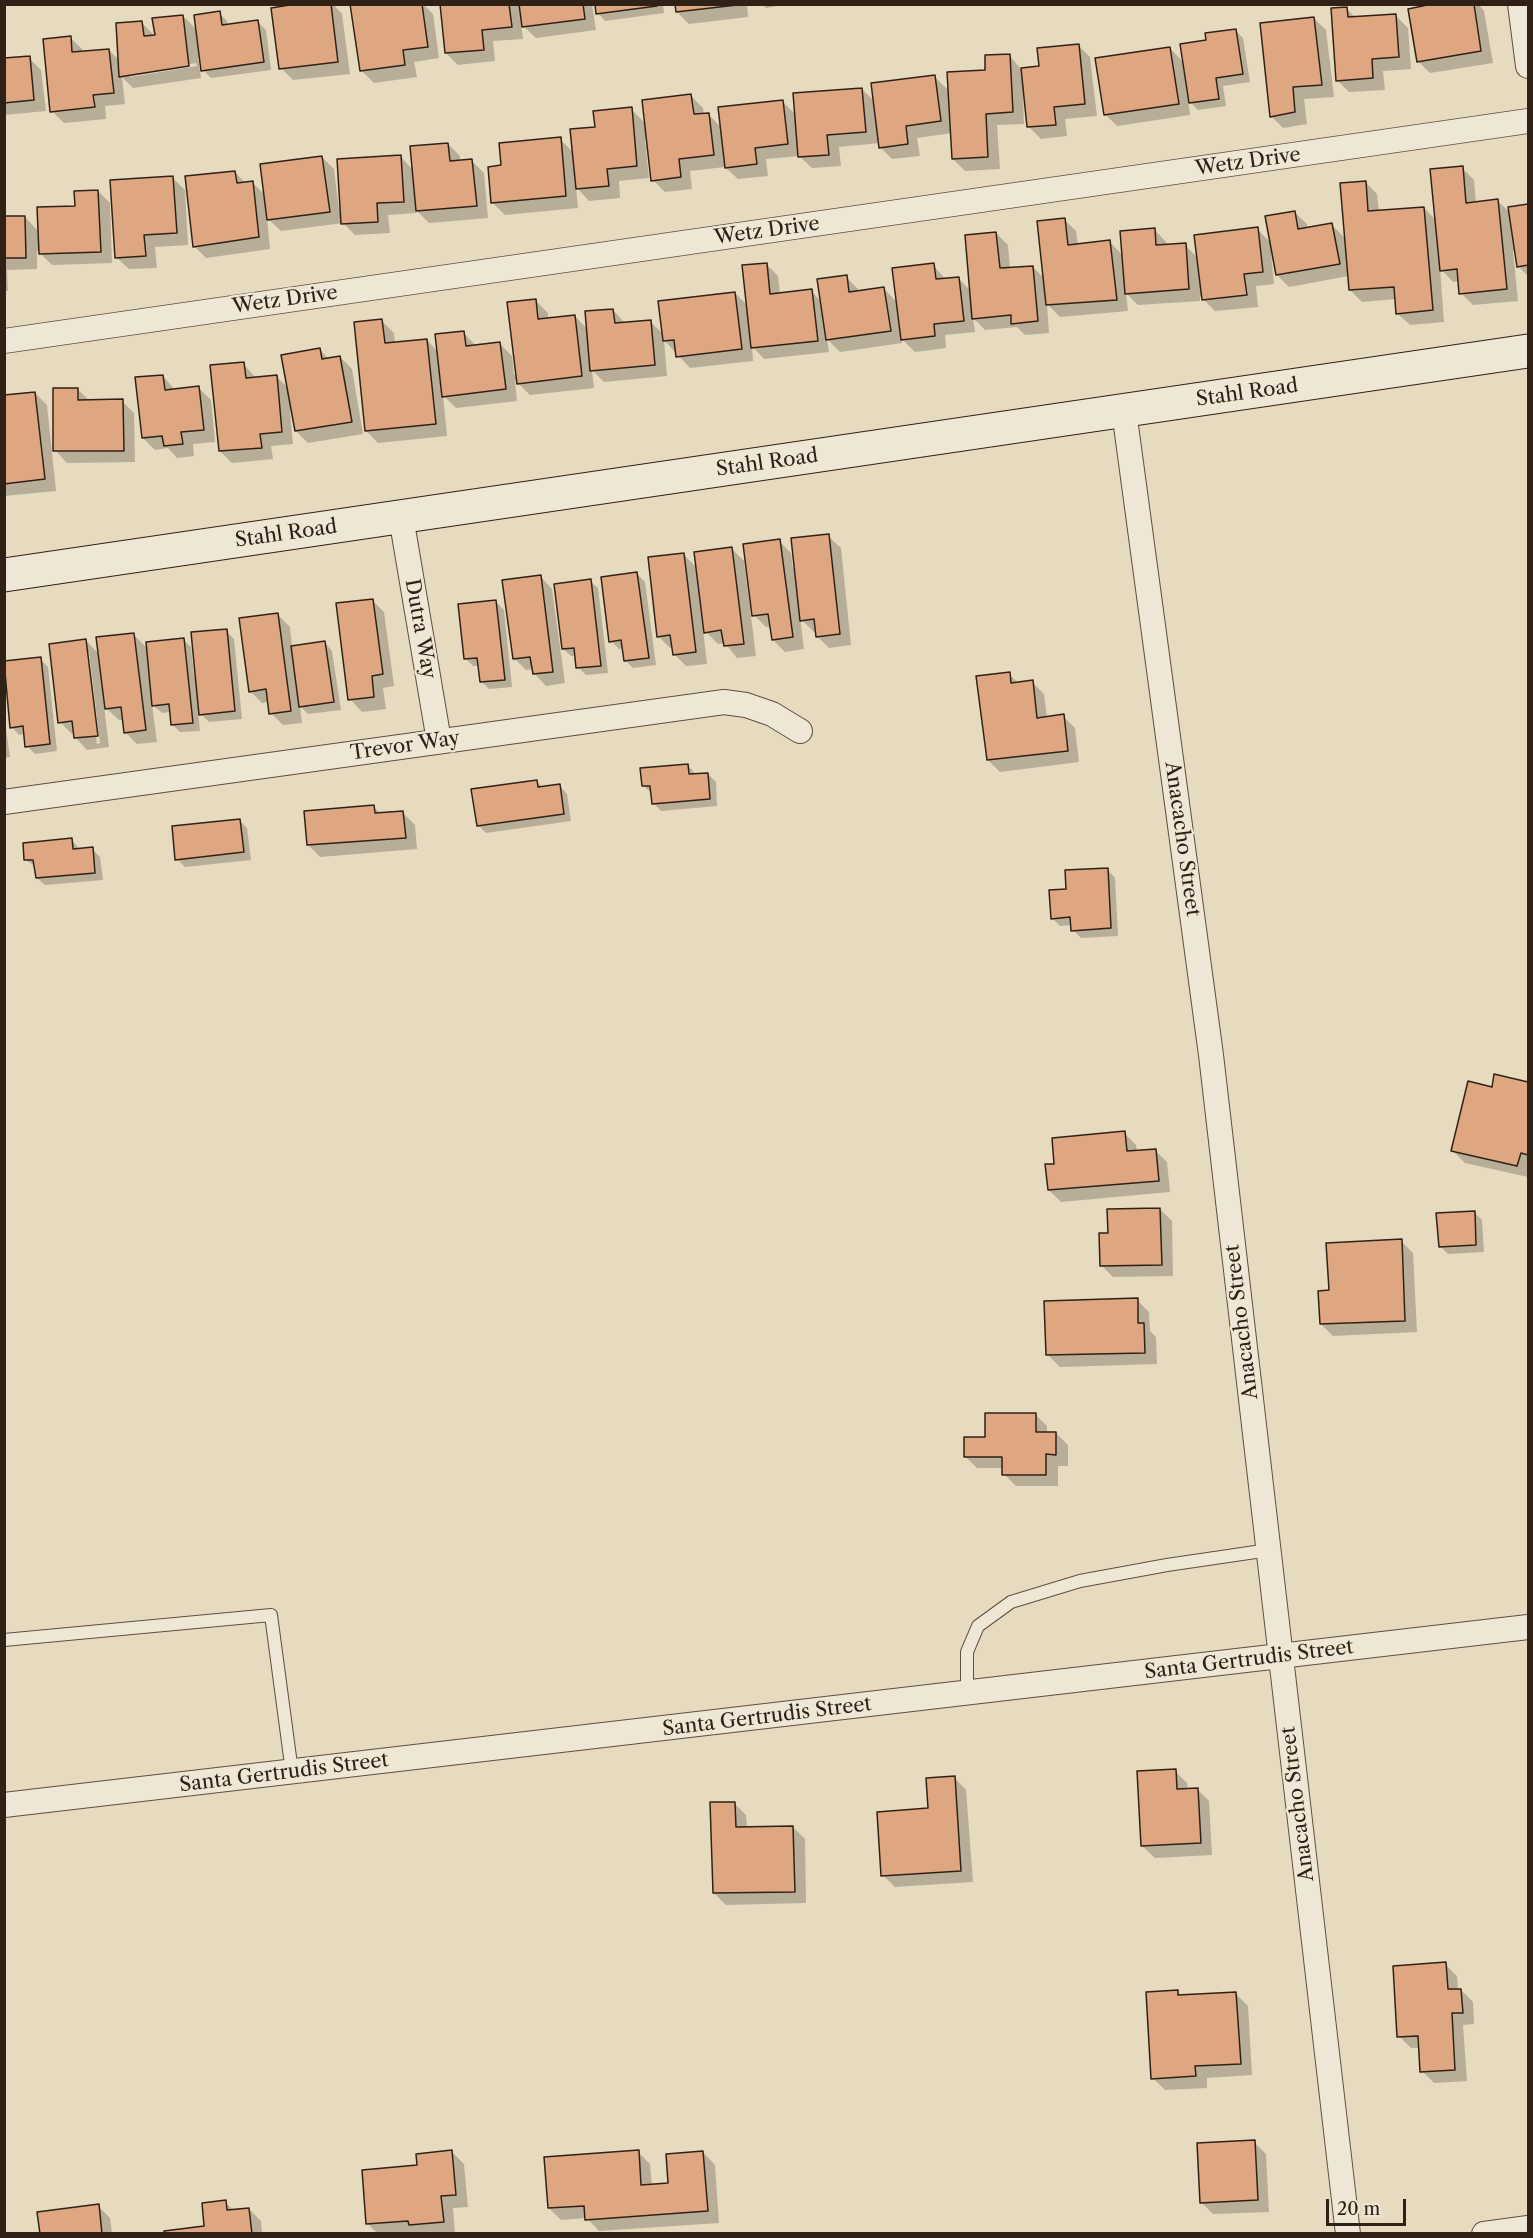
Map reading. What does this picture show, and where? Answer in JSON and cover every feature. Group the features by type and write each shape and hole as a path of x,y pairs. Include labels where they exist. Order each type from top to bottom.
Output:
{"street":[{"path":"1520,4 1528,66"},
{"name":"Wetz Drive","path":"4,341 1528,121"},
{"name":"Stahl Road","path":"4,575 1528,351"},
{"name":"Anacacho Street","path":"1124,411 1211,1055 1348,2234"},
{"name":"Dutra Way","path":"401,517 439,741"},
{"name":"Trevor Way","path":"4,802 723,702 746,705 772,714 800,731"},
{"name":"Santa Gertrudis Street","path":"4,1805 1528,1627"},
{"path":"1484,2234 1528,2228"}],"lane":[{"path":"968,1693 967,1652 978,1626 1011,1602 1080,1581 1269,1550"},
{"path":"4,1640 271,1615 292,1772"}],"building":[{"path":"296,4 331,4 338,62 279,69 271,8"},
{"path":"350,4 422,4 428,47 403,50 405,65 360,71"},
{"path":"440,4 509,4 512,27 482,30 484,50 445,53"},
{"path":"519,4 583,4 585,19 522,27"},
{"path":"595,4 657,4 657,6 596,14"},
{"path":"675,4 737,4 737,5 676,12"},
{"path":"1432,4 1474,4 1481,51 1417,62 1408,9"},
{"path":"1347,7 1348,17 1396,14 1399,57 1372,59 1373,78 1336,81 1331,8"},
{"path":"220,11 222,25 258,20 264,62 201,71 194,15"},
{"path":"183,15 189,66 119,77 116,23 142,21 144,36 155,35 152,18"},
{"path":"1314,17 1322,85 1293,87 1295,112 1270,117 1260,23"},
{"path":"1236,29 1243,74 1216,78 1219,99 1189,103 1180,44 1206,40 1205,33"},
{"path":"71,36 72,52 109,49 114,93 93,95 95,107 50,112 43,39"},
{"path":"1079,44 1085,104 1054,107 1056,125 1027,127 1021,68 1039,66 1037,48"},
{"path":"1170,47 1179,104 1104,115 1095,58"},
{"path":"1010,54 1013,112 986,114 988,157 952,159 947,72 985,70 985,55"},
{"path":"30,56 34,100 4,103 4,58"},
{"path":"935,75 941,121 906,126 908,144 879,148 871,83"},
{"path":"862,88 866,132 827,135 829,155 798,157 793,93"},
{"path":"691,94 694,114 709,113 714,155 679,159 681,177 651,181 642,100"},
{"path":"783,100 788,144 755,148 757,164 725,168 718,107"},
{"path":"632,107 637,166 607,169 609,186 576,189 570,129 595,127 593,111"},
{"path":"561,137 566,196 491,203 488,167 501,165 499,143"},
{"path":"448,143 450,161 472,159 477,206 416,211 410,146"},
{"path":"401,155 404,202 377,203 378,222 341,224 337,159"},
{"path":"322,156 330,212 267,220 260,164"},
{"path":"1463,166 1466,203 1498,199 1507,289 1459,294 1457,269 1440,271 1430,169"},
{"path":"235,171 237,183 253,181 259,237 193,247 185,176"},
{"path":"173,176 177,233 144,235 146,256 115,258 110,180"},
{"path":"1366,181 1368,211 1424,207 1433,310 1396,314 1394,287 1349,290 1340,183"},
{"path":"98,190 101,252 39,254 37,207 75,206 74,191"},
{"path":"1528,204 1528,265 1517,267 1508,207"},
{"path":"1295,211 1298,229 1332,223 1340,264 1276,275 1265,216"},
{"path":"4,216 25,216 26,258 4,258"},
{"path":"1065,218 1068,245 1110,240 1117,300 1046,305 1037,221"},
{"path":"1258,227 1263,272 1244,274 1247,295 1202,300 1194,235"},
{"path":"1155,228 1156,245 1186,243 1189,289 1125,294 1120,231"},
{"path":"996,232 1000,268 1033,266 1038,321 1011,324 1011,315 972,319 965,235"},
{"path":"767,263 770,294 812,289 818,341 751,348 742,265"},
{"path":"934,263 936,279 959,277 964,321 934,324 935,336 901,340 892,268"},
{"path":"847,275 849,292 884,287 891,331 826,340 817,279"},
{"path":"735,292 742,349 676,357 674,340 663,341 658,301"},
{"path":"536,299 538,319 575,315 582,376 517,384 507,302"},
{"path":"613,309 615,323 651,320 655,365 590,371 585,311"},
{"path":"382,319 385,343 427,339 436,424 365,431 354,322"},
{"path":"464,331 466,346 500,342 506,389 442,397 435,334"},
{"path":"320,348 322,359 340,356 352,422 295,431 281,355"},
{"path":"244,362 246,378 277,375 282,432 260,434 262,448 219,451 210,365"},
{"path":"163,375 165,390 199,386 204,430 181,432 183,444 164,446 162,436 142,438 135,377"},
{"path":"53,388 78,388 78,400 123,399 124,451 53,451"},
{"path":"35,392 45,479 4,484 4,395"},
{"path":"829,534 840,634 816,637 814,619 800,621 791,538"},
{"path":"780,539 793,637 772,640 768,614 752,616 743,544"},
{"path":"732,547 744,644 724,646 721,630 704,633 694,552"},
{"path":"684,553 696,652 673,655 670,635 657,637 648,557"},
{"path":"637,572 649,658 624,661 621,640 609,642 601,577"},
{"path":"541,575 553,672 533,674 530,657 513,659 502,580"},
{"path":"591,579 601,666 576,668 574,648 562,649 554,584"},
{"path":"373,599 383,674 372,676 374,697 348,700 336,603"},
{"path":"496,600 505,680 480,682 477,658 464,659 458,604"},
{"path":"278,613 291,711 269,714 266,689 249,692 239,618"},
{"path":"227,629 235,711 199,715 191,632"},
{"path":"134,633 146,730 124,733 121,707 105,709 96,637"},
{"path":"184,638 193,723 171,725 169,704 152,706 146,642"},
{"path":"86,639 98,736 74,738 72,721 58,723 49,644"},
{"path":"325,641 334,702 299,707 291,646"},
{"path":"41,657 50,744 25,747 23,726 10,728 4,661"},
{"path":"1010,672 1011,683 1033,680 1037,718 1064,714 1068,751 987,760 976,676"},
{"path":"688,764 689,774 708,773 710,799 652,804 650,786 642,786 640,768"},
{"path":"537,780 538,787 560,784 564,814 477,826 471,789"},
{"path":"374,805 375,813 403,811 406,838 307,845 304,811"},
{"path":"240,819 244,852 175,860 172,826"},
{"path":"72,838 73,849 93,847 95,873 36,878 33,860 24,860 23,843"},
{"path":"1108,868 1111,928 1071,931 1070,917 1051,919 1049,890 1066,889 1065,870"},
{"path":"1494,1074 1528,1082 1528,1155 1521,1153 1517,1166 1451,1151 1468,1081 1492,1087"},
{"path":"1125,1131 1127,1151 1156,1149 1159,1181 1048,1190 1045,1164 1054,1164 1052,1138"},
{"path":"1160,1208 1162,1265 1100,1266 1099,1233 1108,1233 1107,1209"},
{"path":"1475,1211 1476,1245 1439,1247 1436,1213"},
{"path":"1402,1239 1405,1321 1320,1324 1318,1291 1329,1290 1326,1243"},
{"path":"1138,1298 1138,1323 1144,1323 1145,1353 1046,1355 1044,1301"},
{"path":"985,1413 1036,1413 1036,1432 1056,1432 1056,1455 1046,1454 1046,1475 1002,1475 1002,1457 964,1457 964,1437 985,1437"},
{"path":"1176,1769 1177,1789 1198,1788 1201,1843 1141,1846 1137,1771"},
{"path":"955,1776 961,1871 881,1876 877,1812 928,1808 926,1778"},
{"path":"710,1802 735,1802 736,1827 793,1826 795,1892 713,1893"},
{"path":"1446,1962 1448,1989 1461,1989 1463,2013 1452,2013 1455,2070 1420,2072 1418,2036 1397,2037 1393,1966"},
{"path":"1178,1990 1178,1995 1236,1992 1241,2064 1195,2066 1196,2076 1151,2079 1146,1992"},
{"path":"1255,2140 1258,2200 1200,2203 1197,2143"},
{"path":"452,2150 456,2195 441,2196 444,2222 409,2225 408,2221 366,2224 362,2170 417,2165 416,2154"},
{"path":"639,2150 641,2185 668,2183 666,2154 703,2151 708,2211 585,2220 584,2206 548,2208 544,2157"},
{"path":"226,2200 227,2210 249,2208 252,2234 164,2234 164,2231 204,2226 202,2203"},
{"path":"99,2204 102,2234 40,2234 37,2212"}]}
